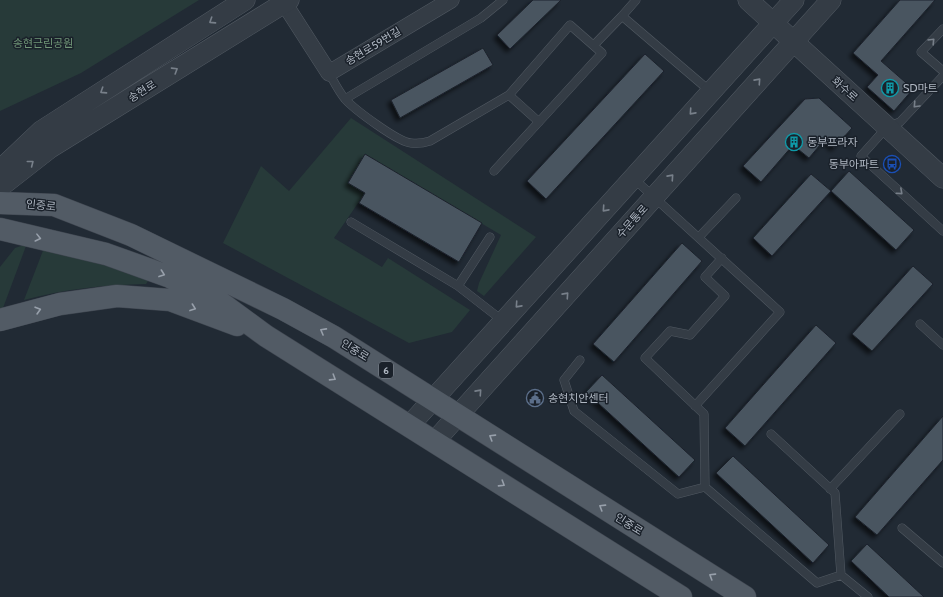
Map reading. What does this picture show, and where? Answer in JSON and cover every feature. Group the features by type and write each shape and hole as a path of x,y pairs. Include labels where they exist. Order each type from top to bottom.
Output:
{"main road":[{"name":"인중로","path":"0,203 54,205 131,235 302,319 334,337 745,597"},
{"path":"0,229 106,254 170,277 217,300 266,336 681,597"},
{"path":"0,320 60,304 117,296 170,300 266,336"}],"street":[{"name":"송현로","path":"0,170 41,131 245,0"},
{"name":"송현로59번길","path":"329,73 451,0"},
{"name":"화수로","path":"748,0 943,178"},
{"path":"409,426 794,0"},
{"name":"수문통로","path":"434,442 831,0"},
{"name":"송현로","path":"0,188 50,148 286,2"},
{"path":"286,2 329,73"}],"lane":[{"path":"345,99 481,18 503,0"},
{"path":"594,45 636,0"},
{"path":"622,16 711,92"},
{"path":"329,73 345,99 359,112 402,140 410,144 421,144 430,141 509,95 570,25 602,53 494,172"},
{"path":"943,29 922,52 943,71"},
{"path":"943,76 900,122 887,127 861,156 943,231"},
{"path":"509,95 539,122"},
{"path":"633,178 780,312 696,406"},
{"path":"699,237 736,198"},
{"path":"351,222 458,286 504,322"},
{"path":"458,286 490,237"},
{"path":"722,258 705,277 726,296 690,335 670,331 644,358 704,414 705,487 817,583 841,575"},
{"path":"920,324 943,345"},
{"path":"580,360 564,380 574,411 678,494 705,487"},
{"path":"830,489 900,414"},
{"path":"771,434 835,493 841,575 868,597"},
{"path":"902,528 943,563"}],"green space":[{"name":"송현근린공원","path":"0,0 199,0 81,73 0,111"},
{"path":"351,118 536,237 484,296 477,291 479,283 501,235 365,154 348,183 365,193 334,238 382,267 388,258 470,310 452,332 409,343 223,243 261,166 289,191"},
{"path":"26,246 3,308 0,309 0,267 15,248"},
{"path":"44,248 68,253 147,279 148,281 146,284 85,288 24,300"}],"building":[{"path":"533,0 561,0 510,49 497,35"},
{"path":"900,0 935,0 881,61 913,89 894,111 867,87 878,75 853,53"},
{"path":"483,48 493,65 400,118 391,100"},
{"path":"645,54 664,71 546,199 527,181"},
{"name":"동부프라자","path":"819,98 852,128 834,148 825,139 809,158 793,145 761,182 743,166 805,99"},
{"path":"365,154 482,223 459,262 359,203 365,193 348,183"},
{"path":"849,171 914,230 896,250 831,191"},
{"path":"811,174 831,191 772,256 753,238"},
{"path":"682,243 702,261 614,362 593,344"},
{"path":"913,266 933,284 872,351 852,334"},
{"path":"816,325 836,343 745,446 725,428"},
{"path":"602,375 695,460 679,477 586,392"},
{"path":"943,416 943,460 877,535 855,517"},
{"path":"733,456 829,545 813,563 716,473"},
{"path":"867,544 924,597 889,597 851,561"}],"place":[{"name":"SD마트","path":"890,88"},
{"name":"동부프라자","path":"794,142"},
{"name":"동부아파트","path":"892,164"},
{"name":"송현치안센터","path":"535,398"}]}
